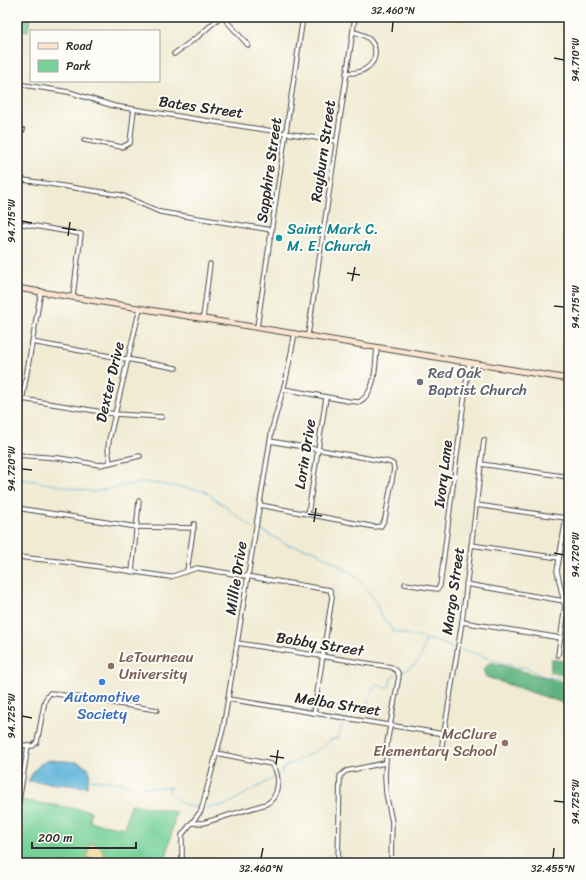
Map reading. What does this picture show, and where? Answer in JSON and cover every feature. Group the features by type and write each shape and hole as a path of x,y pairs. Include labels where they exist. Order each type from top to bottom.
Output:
{"street":[{"path":"100,17 129,21 141,17"},
{"path":"174,54 222,17 248,45"},
{"name":"Sapphire Street","path":"257,327 303,17"},
{"name":"Rayburn Street","path":"308,335 355,17"},
{"path":"346,73 358,73 366,70 375,58 375,48 370,40 362,34 353,32"},
{"name":"Bates Street","path":"17,84 69,92 104,104 336,141"},
{"path":"84,140 126,146 130,144 132,138 134,109"},
{"path":"17,129 23,130"},
{"path":"17,179 121,195 145,207 160,212 272,230"},
{"path":"17,223 81,234 73,296"},
{"path":"203,318 210,264"},
{"path":"17,288 140,307 569,379"},
{"path":"17,430 41,291"},
{"name":"Dexter Drive","path":"110,463 108,449 140,307"},
{"name":"Millie Drive","path":"182,863 183,832 201,811 223,729 270,441 284,389 295,333"},
{"path":"32,342 176,368"},
{"path":"284,389 326,398 353,402 360,401 367,394 373,380 377,347"},
{"name":"Ivory Lane","path":"405,584 439,588 452,504 468,362"},
{"name":"Lorin Drive","path":"308,514 326,398"},
{"path":"22,400 115,414 162,416"},
{"name":"Margo Street","path":"442,745 462,622 484,440"},
{"path":"260,505 374,527 381,526 385,519 394,469 392,463 270,441"},
{"path":"17,454 59,458 100,466 140,456"},
{"path":"481,464 569,477"},
{"path":"132,572 139,501"},
{"path":"558,655 565,615 564,600 557,574 569,501"},
{"path":"476,505 566,518"},
{"path":"17,508 137,527 194,526 187,571"},
{"path":"471,545 559,558"},
{"path":"17,557 170,576 197,568 327,589 332,592 332,597 324,657 314,713"},
{"path":"466,584 564,600"},
{"path":"462,622 561,638"},
{"name":"Bobby Street","path":"237,643 391,667 397,671 398,679 390,724"},
{"path":"17,744 34,746 37,742 45,700 50,693 157,710"},
{"name":"Melba Street","path":"228,699 390,724 444,734"},
{"path":"390,724 385,763 385,785 392,824 391,863"},
{"path":"17,813 28,746"},
{"path":"192,823 203,823 266,804 272,800 276,794 277,775 271,764 216,753"},
{"path":"338,863 340,775 346,771 385,763"}],"green space":[{"path":"17,17 30,17 28,31 17,29"},
{"path":"551,659 563,661 569,666 569,677 550,672"},
{"path":"490,662 569,684 569,705 486,677 483,670"},
{"path":"19,800 91,811 90,822 125,828 130,804 176,812 165,863 17,863 17,813"}],"sand":[{"path":"90,844 98,845 102,848 103,854 101,860 87,858"}],"water":[{"path":"51,760 78,762 88,767 90,773 87,787 28,781 40,765"}],"waterway":[{"path":"17,478 93,492 145,482 205,491 252,527"},
{"path":"261,530 288,545 313,550 355,575 375,600 381,615 393,631 438,642 455,649"},
{"path":"401,672 412,667 421,657 425,640"},
{"path":"462,651 472,652 504,664 528,668 540,675 569,681"},
{"path":"347,715 349,710 365,710 376,684 386,688 390,685 391,678 396,674"},
{"path":"281,775 283,768 321,748 330,740 338,738 343,723"},
{"path":"206,807 224,806 275,777"},
{"path":"89,780 117,782 131,786"},
{"path":"134,787 169,787 171,788 169,792 182,804 198,808"}],"place":[{"name":"Saint Mark C. M. E. Church","path":"279,238"},
{"name":"Red Oak Baptist Church","path":"420,382"},
{"name":"LeTourneau University","path":"111,666"},
{"name":"Automotive Society","path":"102,682"},
{"name":"McClure Elementary School","path":"505,743"}]}
